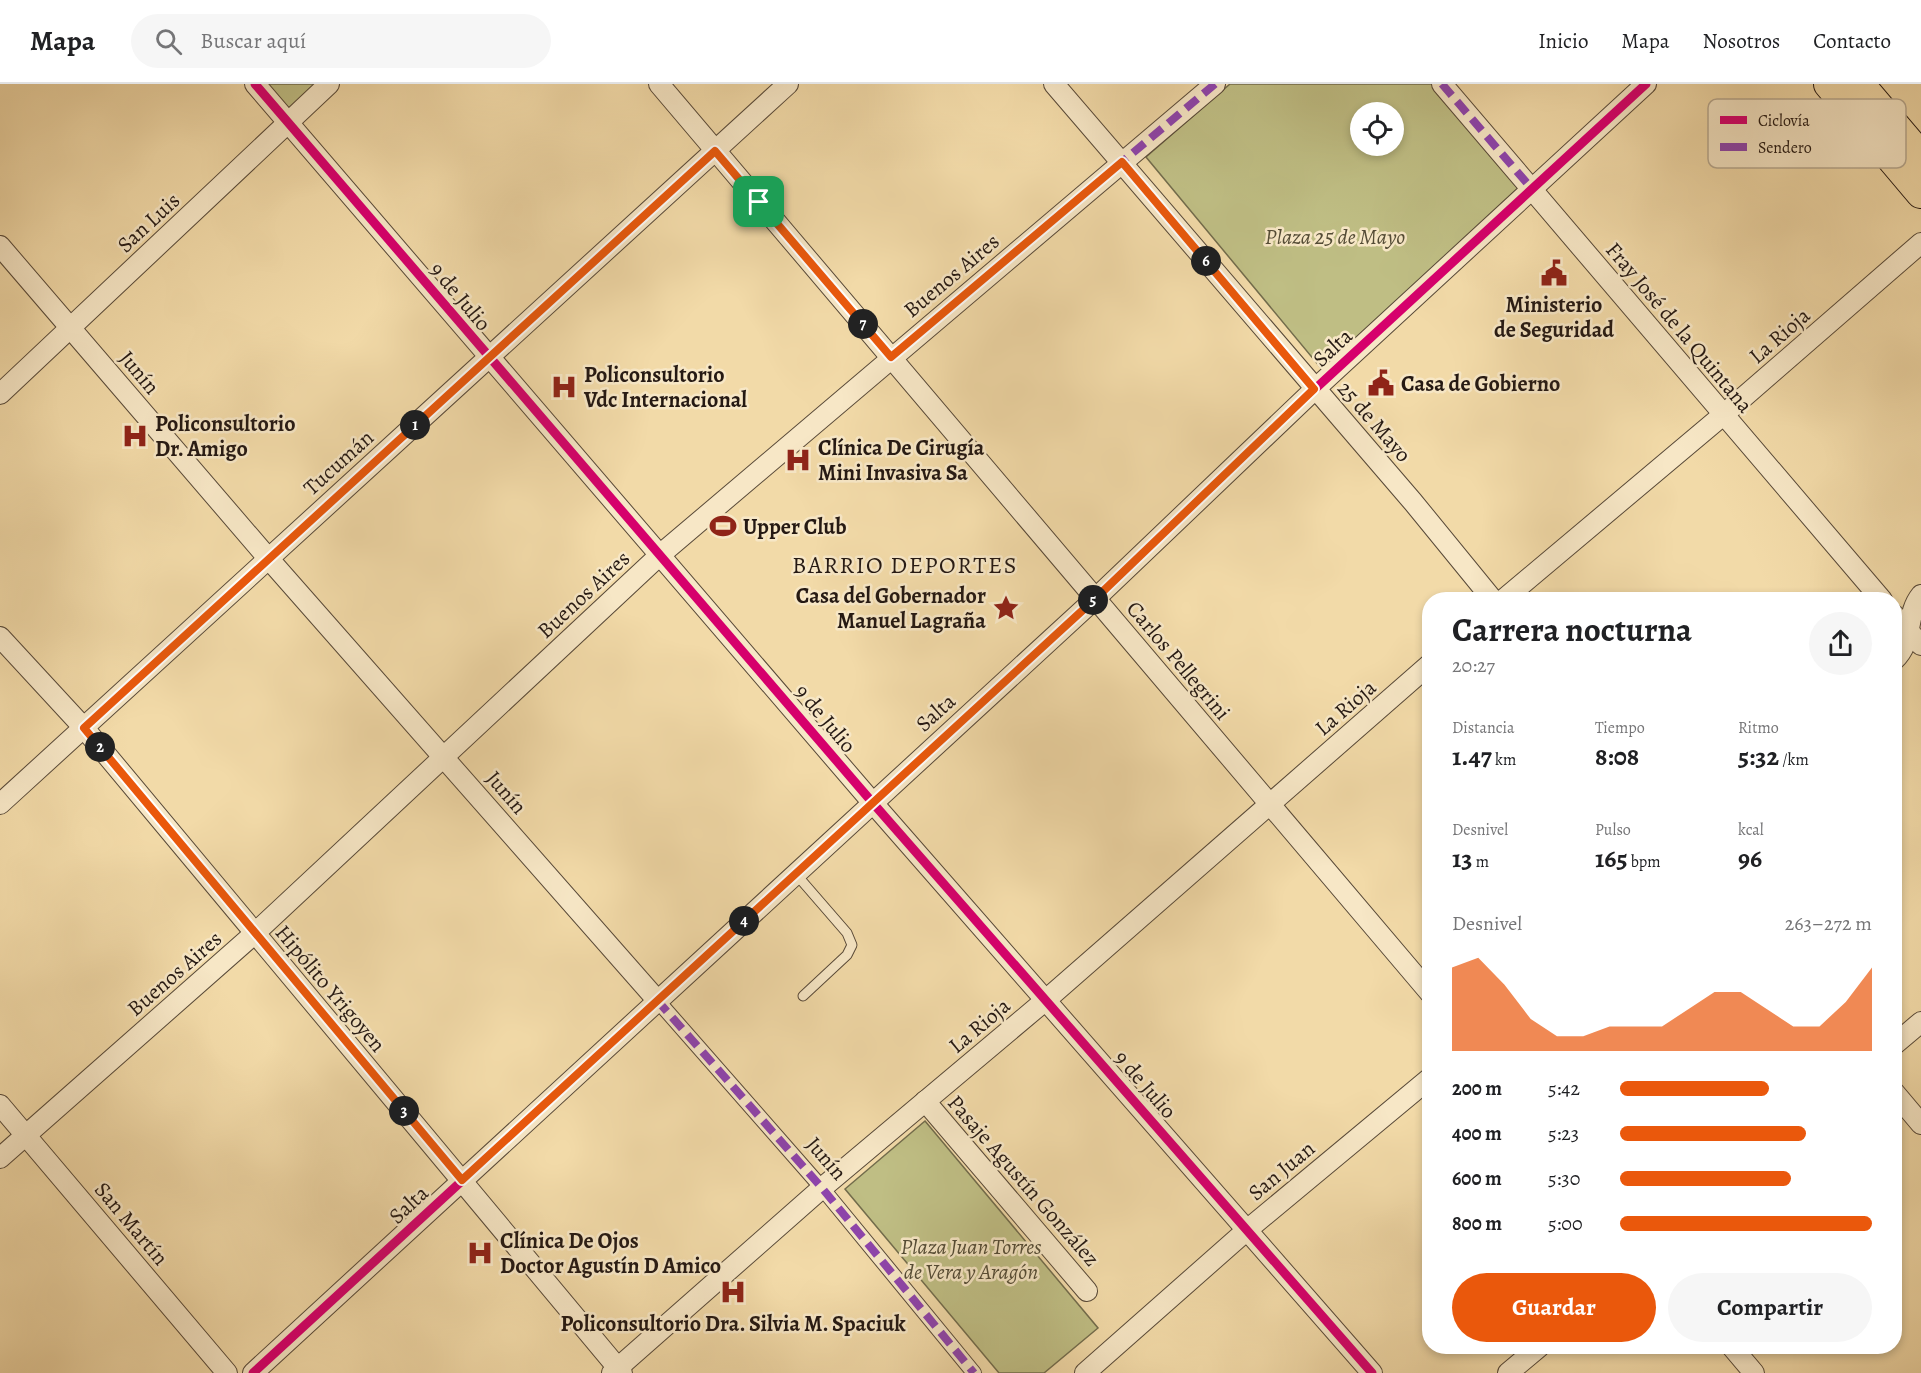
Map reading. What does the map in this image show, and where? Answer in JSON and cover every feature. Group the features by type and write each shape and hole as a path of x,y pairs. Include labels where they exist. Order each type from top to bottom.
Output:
{"main road":[{"path":"1830,84 1843,99"},
{"path":"1859,84 1872,99"},
{"path":"1906,139 1921,157"},
{"path":"1900,168 1921,193"}],"street":[{"name":"9 de Julio","path":"255,84 872,802 1047,999 1372,1373"},
{"name":"San Luis","path":"0,394 329,84"},
{"name":"Carlos Pellegrini","path":"659,84 1422,984"},
{"name":"Tucumán","path":"0,804 788,84"},
{"name":"25 de Mayo","path":"1054,84 1413,502 1486,592"},
{"name":"Buenos Aires","path":"0,1158 254,934 661,554 1215,84"},
{"name":"Fray José de la Quintana","path":"1442,84 1875,592"},
{"name":"Salta","path":"253,1373 1096,598 1314,389 1646,84"},
{"name":"La Rioja","path":"1513,592 1723,415 1921,243"},
{"name":"Junín","path":"0,246 268,558 822,1188 974,1373"},
{"path":"1902,653 1915,639 1912,607 1921,595"},
{"path":"1902,624 1915,639"},
{"name":"Hipólito Yrigoyen","path":"0,637 84,728 462,1180 617,1371"},
{"name":"La Rioja","path":"617,1371 822,1188 1047,999 1422,671"},
{"path":"1902,1038 1921,1023"},
{"name":"San Juan","path":"1085,1373 1247,1230 1422,1085"},
{"name":"Pasaje Agustín González","path":"925,1101 1087,1291"},
{"path":"1902,1101 1921,1124"},
{"name":"San Martín","path":"0,1105 227,1373"},
{"path":"1508,1373 1531,1354"},
{"path":"1738,1354 1754,1373"}],"lane":[{"path":"795,873 848,933 852,945 847,955 803,996"}],"green space":[{"path":"267,84 319,84 290,111"},
{"name":"Plaza 25 de Mayo","path":"1230,84 1436,84 1527,187 1325,373 1146,157"},
{"name":"Plaza Juan Torres de Vera y Aragón","path":"925,1121 1098,1328 1044,1373 999,1373 845,1189"}],"marked path":[{"path":"1215,84 1122,162 1315,389 1318,385"},
{"path":"1442,84 1532,189 1529,193"},
{"path":"657,1000 822,1188 974,1373"}],"cycle path":[{"path":"255,84 872,802 1372,1373"},
{"path":"253,1373 1096,598 1315,389 1646,84"}],"place":[{"name":"Ministerio de Seguridad","path":"1554,273"},
{"name":"Casa de Gobierno","path":"1381,383"},
{"name":"Policonsultorio Vdc Internacional","path":"564,387"},
{"name":"Policonsultorio Dr. Amigo","path":"135,436"},
{"name":"Clínica De Cirugía Mini Invasiva Sa","path":"798,460"},
{"name":"Upper Club","path":"723,526"},
{"name":"Casa del Gobernador Manuel Lagraña","path":"1006,608"},
{"name":"Clínica De Ojos Doctor Agustín D Amico","path":"480,1253"},
{"name":"Policonsultorio Dra. Silvia M. Spaciuk","path":"733,1292"}],"district":[{"name":"BARRIO DEPORTES","path":"905,565"}],"route":[{"path":"715,151 759,202 891,357 1122,162 1314,389 1096,598 462,1180 84,728 715,151"}]}
